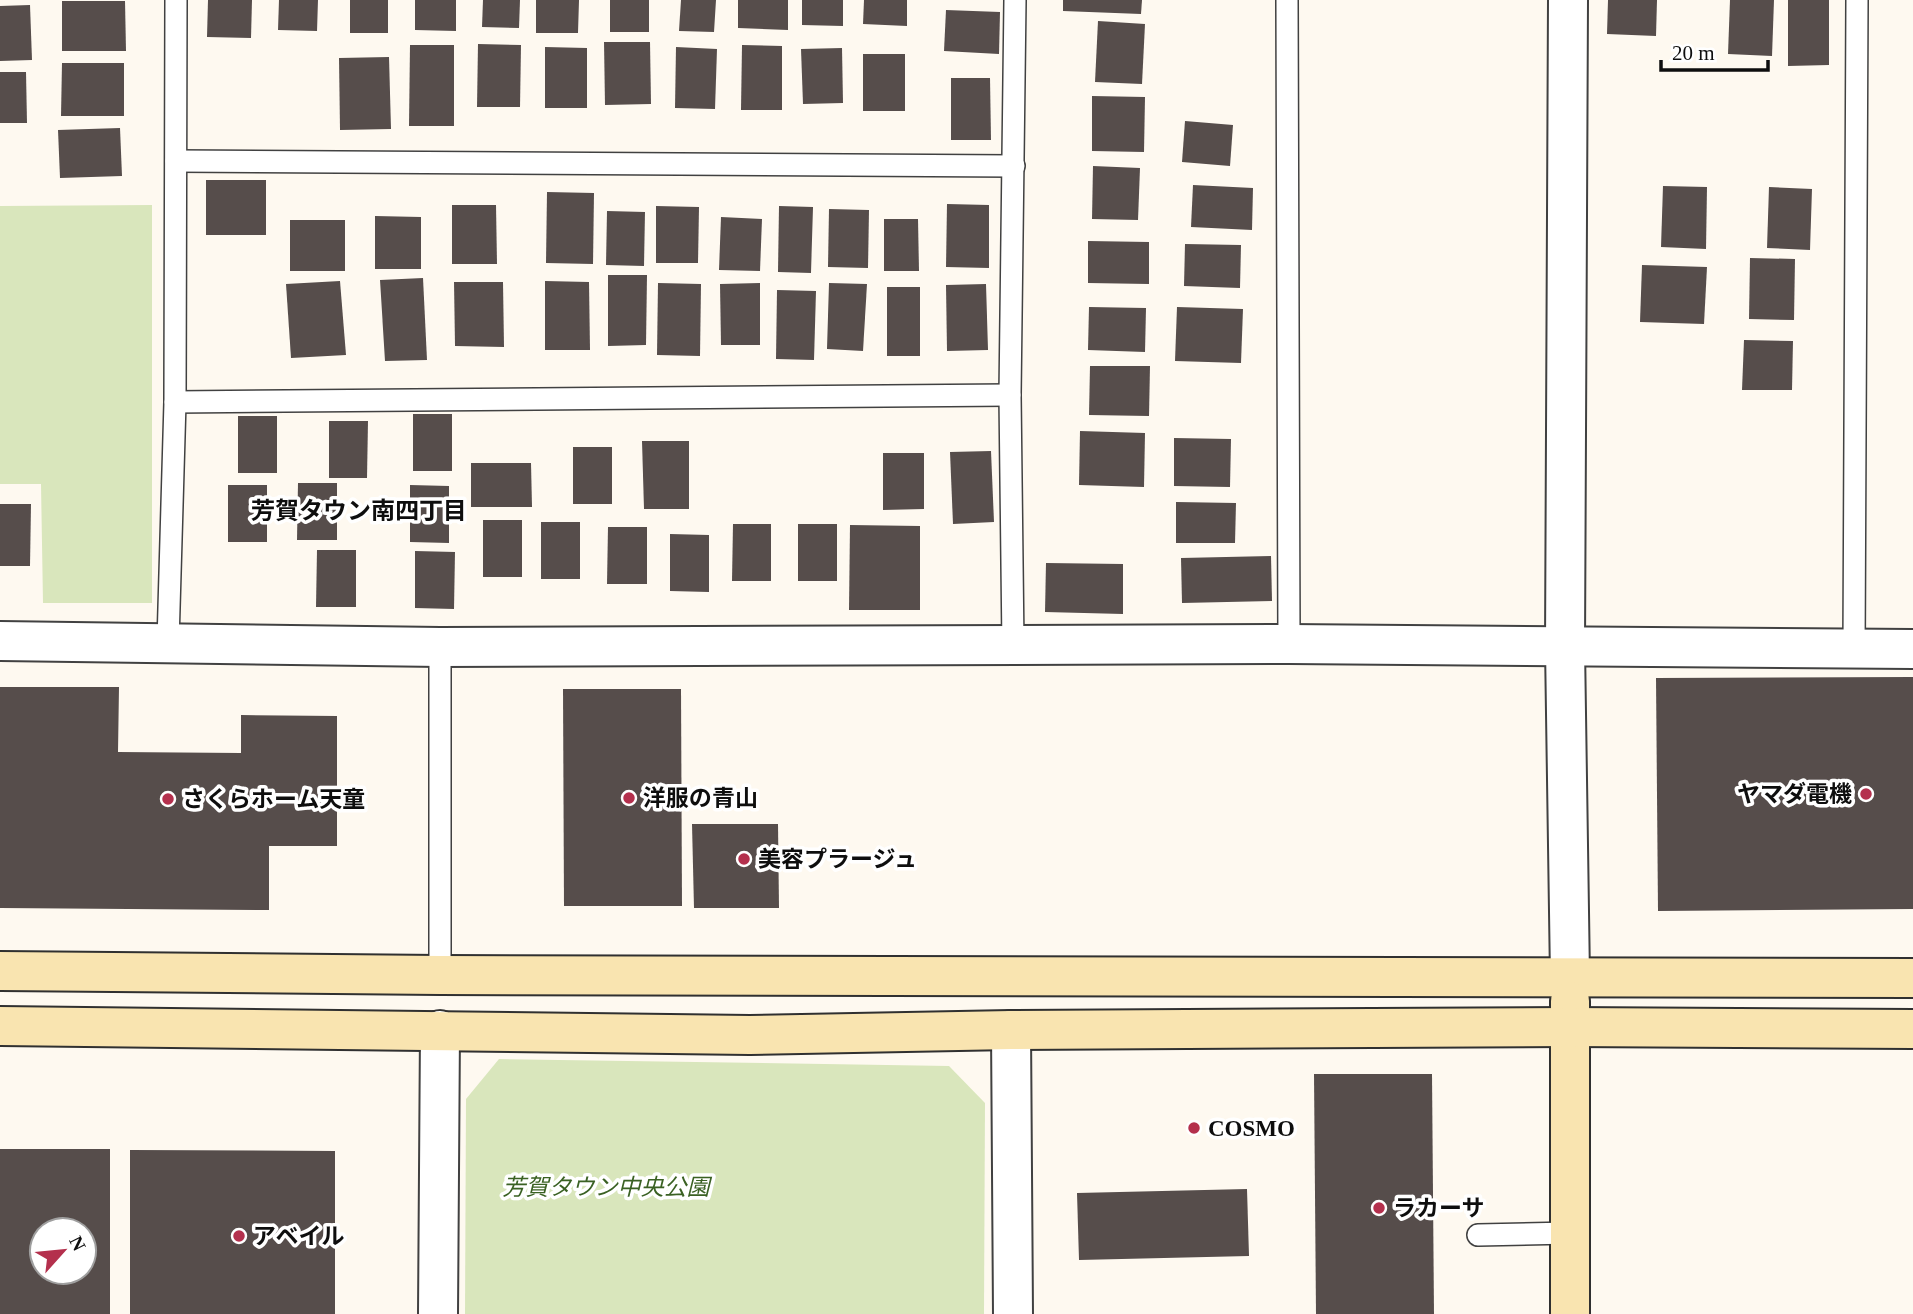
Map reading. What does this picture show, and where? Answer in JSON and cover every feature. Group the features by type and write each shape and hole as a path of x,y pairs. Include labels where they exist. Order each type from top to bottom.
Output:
{"street":[{"path":"1568,0 1565,646 1570,977 1570,1314"},
{"path":"0,641 440,647 1289,644 1913,649"},
{"path":"0,971 440,975 1913,978"},
{"path":"0,1026 750,1035 1011,1030 1913,1028"},
{"path":"438,1314 440,1030"},
{"path":"1011,1030 1013,1314"}],"lane":[{"path":"168,642 175,402 176,0"},
{"path":"1013,646 1010,395 1015,0"},
{"path":"1287,0 1289,644"},
{"path":"1854,650 1857,0"},
{"path":"176,161 1014,166"},
{"path":"175,402 1010,395"},
{"path":"440,647 440,975"},
{"path":"1478,1235 1570,1233"}],"green space":[{"path":"152,205 152,603 43,603 41,484 0,484 0,206"},
{"name":"芳賀タウン中央公園","path":"499,1059 949,1066 985,1103 984,1314 465,1314 466,1099"}],"building":[{"path":"208,0 252,0 251,38 207,37"},
{"path":"279,0 318,0 317,31 278,30"},
{"path":"350,0 388,0 388,33 350,33"},
{"path":"415,0 456,0 456,31 415,30"},
{"path":"483,0 520,0 519,28 482,27"},
{"path":"536,0 579,0 578,33 536,33"},
{"path":"610,0 649,0 649,32 610,32"},
{"path":"681,0 716,0 714,32 679,31"},
{"path":"738,0 788,0 788,30 738,28"},
{"path":"802,0 843,0 843,26 802,25"},
{"path":"864,0 907,0 907,26 863,24"},
{"path":"1063,0 1142,0 1141,14 1063,11"},
{"path":"1608,0 1657,0 1656,36 1607,34"},
{"path":"1730,0 1774,0 1772,56 1728,54"},
{"path":"1788,0 1829,0 1829,65 1788,66"},
{"path":"62,1 125,1 126,51 62,51"},
{"path":"30,5 32,60 0,61 0,6"},
{"path":"946,10 1000,12 999,54 944,51"},
{"path":"1098,21 1145,24 1142,84 1095,82"},
{"path":"604,42 650,42 651,104 605,105"},
{"path":"478,44 521,45 520,107 477,107"},
{"path":"410,45 454,45 454,126 409,126"},
{"path":"742,45 782,46 782,110 741,110"},
{"path":"545,47 587,48 587,108 545,108"},
{"path":"676,47 717,49 715,109 675,108"},
{"path":"842,48 843,103 803,104 801,49"},
{"path":"863,54 905,54 905,111 863,111"},
{"path":"389,57 391,129 340,130 339,58"},
{"path":"62,63 124,63 124,116 61,116"},
{"path":"0,72 26,72 27,123 0,123"},
{"path":"951,78 990,78 991,140 951,140"},
{"path":"1092,96 1145,97 1144,152 1092,151"},
{"path":"1185,121 1233,125 1230,166 1182,162"},
{"path":"120,128 122,176 60,178 58,130"},
{"path":"1093,166 1140,168 1138,220 1092,219"},
{"path":"206,180 266,180 266,235 206,235"},
{"path":"1193,185 1253,188 1252,230 1191,227"},
{"path":"1663,186 1707,187 1706,249 1661,247"},
{"path":"1769,187 1812,189 1810,250 1767,248"},
{"path":"547,192 594,193 593,264 546,263"},
{"path":"947,204 989,205 989,268 946,267"},
{"path":"452,205 496,205 497,264 452,264"},
{"path":"656,206 699,207 698,263 656,263"},
{"path":"779,206 813,207 811,273 778,272"},
{"path":"829,209 869,210 868,268 828,267"},
{"path":"607,211 645,212 644,266 606,265"},
{"path":"375,216 421,217 421,269 375,269"},
{"path":"721,217 762,219 760,271 719,270"},
{"path":"884,219 918,219 919,271 884,271"},
{"path":"290,220 345,220 345,271 290,271"},
{"path":"1088,241 1149,242 1149,284 1088,283"},
{"path":"1185,244 1241,245 1240,288 1184,286"},
{"path":"1750,258 1795,259 1794,320 1749,319"},
{"path":"1642,265 1707,267 1704,324 1640,322"},
{"path":"608,275 647,275 646,345 608,346"},
{"path":"423,278 427,360 385,361 380,280"},
{"path":"340,281 346,355 291,358 286,284"},
{"path":"545,281 589,282 590,350 545,350"},
{"path":"454,282 503,282 504,347 455,346"},
{"path":"658,283 701,284 700,356 657,355"},
{"path":"760,283 760,345 721,345 720,284"},
{"path":"829,283 867,284 863,351 827,349"},
{"path":"986,284 988,350 947,351 946,285"},
{"path":"887,287 920,287 920,356 887,356"},
{"path":"777,290 816,291 814,360 776,359"},
{"path":"1089,307 1146,308 1145,352 1088,350"},
{"path":"1177,307 1243,309 1241,363 1175,361"},
{"path":"1744,340 1793,341 1792,390 1742,390"},
{"path":"1090,366 1150,366 1149,416 1089,415"},
{"path":"413,414 452,414 452,471 413,471"},
{"path":"238,416 277,416 277,473 238,473"},
{"path":"329,421 368,421 367,478 329,478"},
{"path":"1080,431 1145,433 1144,487 1079,485"},
{"path":"1174,438 1231,439 1230,487 1174,486"},
{"path":"642,441 689,441 689,509 644,509"},
{"path":"573,447 612,447 612,504 573,504"},
{"path":"991,451 994,522 953,524 950,452"},
{"path":"883,453 924,453 924,509 883,510"},
{"path":"471,463 531,463 532,507 471,507"},
{"path":"298,483 337,483 337,540 297,540"},
{"path":"228,485 267,485 267,542 228,542"},
{"path":"410,485 449,486 449,543 410,542"},
{"path":"1176,502 1236,503 1235,543 1176,543"},
{"path":"0,504 31,504 30,566 0,566"},
{"path":"483,520 522,520 522,577 483,577"},
{"path":"541,522 580,522 580,579 541,579"},
{"path":"733,524 771,524 771,581 732,581"},
{"path":"798,524 837,524 837,581 798,581"},
{"path":"850,525 920,526 920,610 849,610"},
{"path":"608,527 647,527 647,584 607,584"},
{"path":"670,534 709,535 709,592 670,591"},
{"path":"317,550 356,550 356,607 316,607"},
{"path":"415,551 455,552 454,609 415,608"},
{"path":"1271,556 1272,601 1182,603 1181,558"},
{"path":"1046,563 1123,564 1123,614 1045,612"},
{"path":"1913,677 1913,909 1658,911 1656,678"},
{"name":"さくらホーム天童","path":"0,687 119,687 118,752 241,753 241,715 337,716 337,846 269,846 269,910 0,908"},
{"path":"563,689 681,689 682,906 564,906"},
{"path":"692,824 778,824 779,908 694,908"},
{"path":"1314,1074 1432,1074 1434,1314 1316,1314"},
{"path":"0,1149 110,1149 110,1314 0,1314"},
{"path":"130,1150 335,1151 335,1314 130,1314"},
{"path":"1247,1189 1249,1256 1079,1260 1077,1193"}],"place":[{"name":"ヤマダ電機","path":"1866,794"},
{"name":"洋服の青山","path":"629,798"},
{"name":"さくらホーム天童","path":"168,799"},
{"name":"美容プラージュ","path":"744,859"},
{"name":"COSMO","path":"1194,1128"},
{"name":"ラカーサ","path":"1379,1208"},
{"name":"アベイル","path":"239,1236"}],"district":[{"name":"芳賀タウン南四丁目","path":"359,511"}]}
